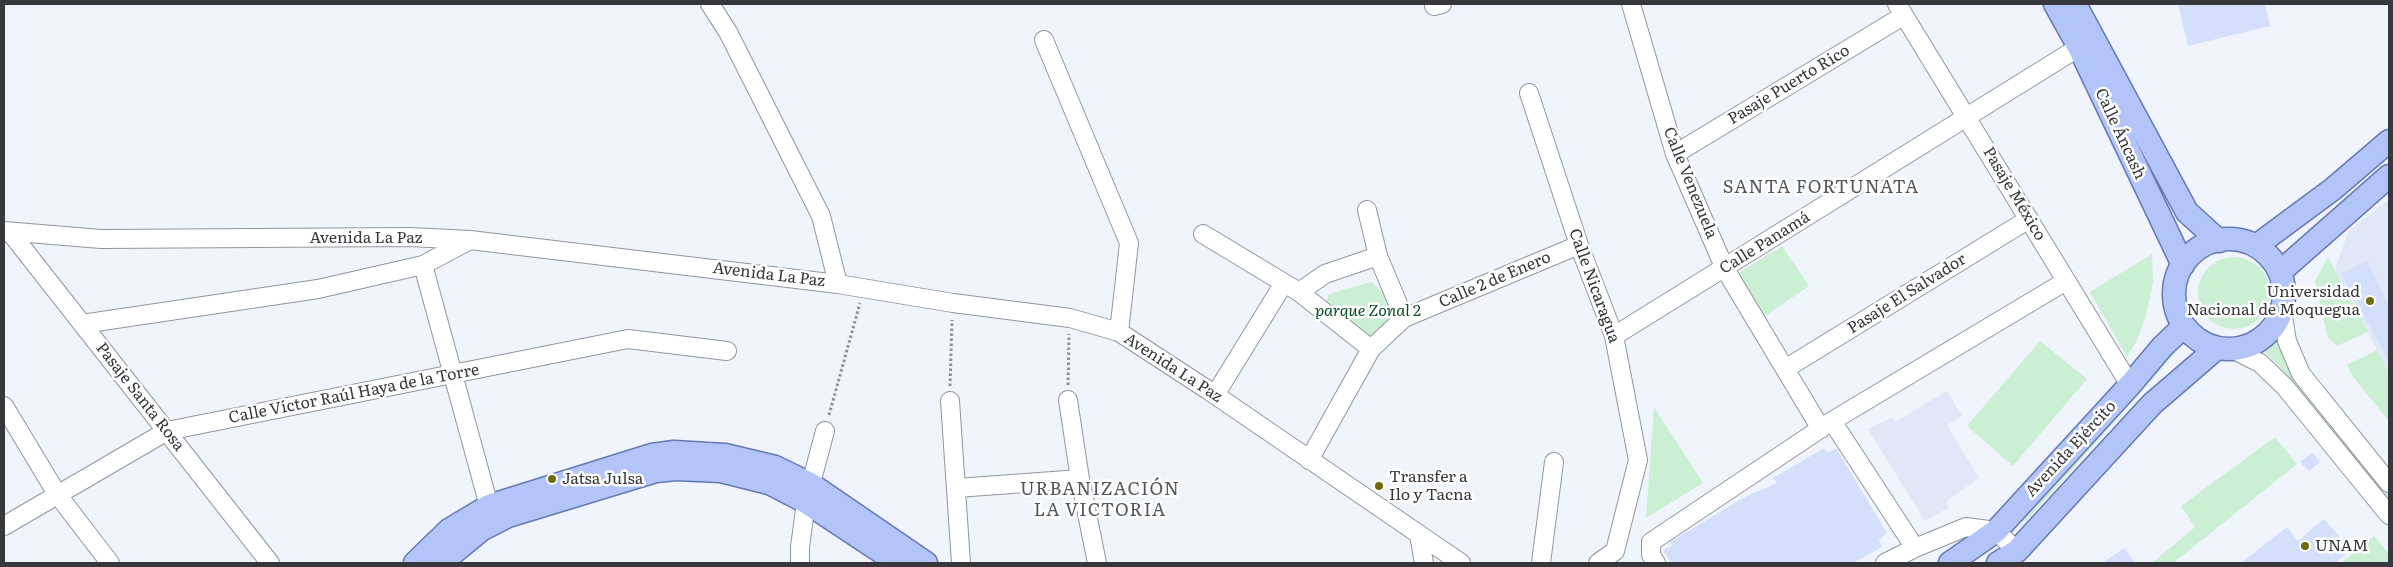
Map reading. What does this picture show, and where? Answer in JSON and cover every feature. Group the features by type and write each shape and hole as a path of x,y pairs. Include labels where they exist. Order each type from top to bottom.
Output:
{"main road":[{"name":"Calle Áncash","path":"2054,4 2087,44 2187,212 2219,241"},
{"name":"Calle Áncash","path":"2075,4 2087,44 2183,265"},
{"path":"2256,246 2333,189 2389,141"},
{"path":"2280,272 2389,176"},
{"path":"2238,240 2256,246 2270,257 2280,272 2284,285 2282,310 2275,325 2264,337 2249,346 2224,348 2204,343 2184,326 2177,312 2174,296 2176,280 2183,265 2192,254 2205,246 2219,241 2238,240"},
{"name":"Avenida Ejército","path":"1950,563 1996,531 2130,385 2162,347 2184,326"},
{"name":"Avenida Ejército","path":"1998,563 2016,550 2152,404 2224,348"},
{"path":"441,563 481,530 508,516 654,463"},
{"path":"415,563 449,530 489,506 654,463 676,469 721,471 809,494 926,563"},
{"path":"809,494 898,563"}],"street":[{"path":"710,4 728,32 820,216 838,284"},
{"name":"Calle Venezuela","path":"1631,4 1675,154 1725,269 1785,369 1915,548"},
{"name":"Pasaje Puerto Rico","path":"1675,154 1900,10"},
{"name":"Pasaje México","path":"1900,10 2130,385"},
{"path":"1044,40 1129,243 1119,332"},
{"name":"Calle Panamá","path":"1614,336 2087,44"},
{"name":"Calle Nicaragua","path":"1529,93 1579,245 1614,336 1638,460 1615,551 1598,563"},
{"path":"1367,210 1378,256 1404,318"},
{"name":"Pasaje El Salvador","path":"1785,369 2029,219"},
{"name":"Avenida La Paz","path":"7,232 101,239 410,237 470,240 838,284 953,303 1070,318 1119,332 1215,395 1461,563"},
{"name":"Pasaje Santa Rosa","path":"7,232 270,563"},
{"path":"1203,234 1299,292 1371,349"},
{"path":"82,324 318,289 423,265 470,240"},
{"name":"Calle 2 de Enero","path":"1309,460 1371,349 1404,318 1579,245"},
{"path":"1299,292 1324,274 1378,256"},
{"path":"423,265 489,506"},
{"path":"1656,563 1651,555 1650,542 1826,425 2066,281"},
{"path":"1215,395 1284,282"},
{"path":"2282,310 2287,341 2301,374 2389,483"},
{"name":"Calle Víctor Raúl Haya de la Torre","path":"4,526 167,431 628,339 727,350"},
{"path":"2224,348 2260,363 2285,386 2389,515"},
{"path":"1068,400 1080,479 1097,563"},
{"path":"950,402 961,563"},
{"path":"4,406 57,494 110,563"},
{"path":"800,563 800,547 809,494 825,431"},
{"path":"1541,563 1554,462"},
{"path":"957,488 1080,479"},
{"path":"1885,563 1915,548 1966,527 1996,531 2016,550"},
{"path":"1419,535 1424,563"}],"path":[{"path":"825,431 853,324 866,288"},
{"path":"950,402 953,303"},
{"path":"1068,400 1070,318"}],"shaded area":[{"name":"Universidad Nacional de Moquegua","path":"2389,199 2389,373 2335,270 2348,232"},
{"path":"1947,391 1962,416 1947,425 1979,478 1946,502 1949,507 1925,521 1868,429 1892,417 1895,422"}],"green space":[{"path":"1782,246 1809,286 1762,318 1737,274"},
{"path":"2152,254 2153,282 2146,316 2136,342 2127,357 2090,292"},
{"path":"2234,257 2254,263 2264,273 2270,293 2264,313 2254,323 2234,329 2214,323 2204,313 2198,293 2204,273 2214,263"},
{"path":"2328,257 2368,332 2337,346 2328,338 2315,281"},
{"name":"parque Zonal 2","path":"1371,282 1389,298 1398,321 1376,342 1323,311 1329,294"},
{"path":"2185,337 2186,341 2026,521 2019,523 2015,521"},
{"path":"2268,337 2274,337 2279,342 2389,492 2389,502 2283,370 2264,351 2261,345"},
{"path":"2040,341 2087,379 2013,466 1967,426"},
{"path":"2377,350 2389,373 2389,421 2353,377 2347,365"},
{"path":"1654,407 1703,483 1646,518"},
{"path":"2275,437 2297,464 2173,563 2152,563 2195,527 2181,506"},
{"path":"2374,536 2389,553 2389,563 2341,563"}],"building":[{"path":"2178,4 2265,4 2270,26 2188,46"},
{"path":"2367,261 2389,305 2389,362 2341,274"},
{"path":"1824,448 1828,453 1836,448 1887,533 1879,540 1882,547 1853,563 1671,563 1663,550 1672,546 1670,542 1745,497 1777,483 1773,478"},
{"path":"2313,452 2320,462 2309,471 2300,462"},
{"name":"UNAM","path":"2324,519 2351,550 2335,563 2241,563 2287,527 2298,541"},
{"path":"2124,548 2135,563 2102,563"}],"place":[{"name":"Universidad Nacional de Moquegua","path":"2370,301"},
{"name":"Jatsa Julsa","path":"552,479"},
{"name":"Transfer a Ilo y Tacna","path":"1379,486"},
{"name":"UNAM","path":"2305,546"}],"district":[{"name":"SANTA FORTUNATA","path":"1821,188"},
{"name":"URBANIZACIÓN LA VICTORIA","path":"1100,500"}]}
